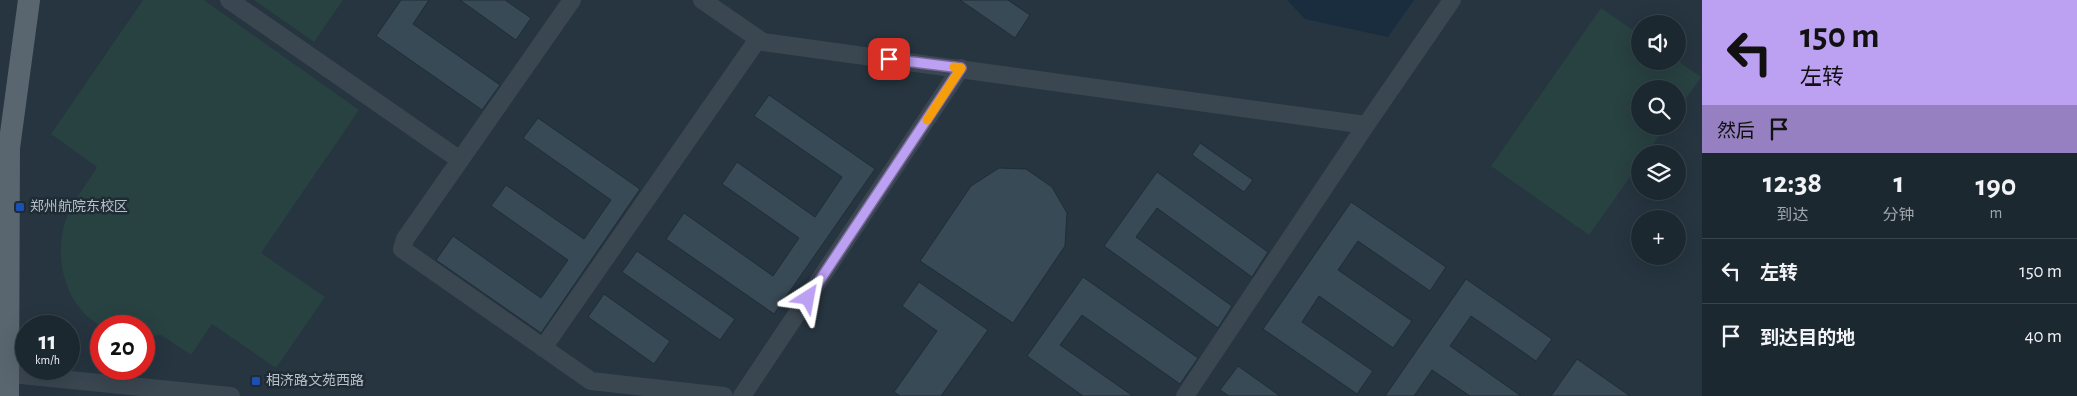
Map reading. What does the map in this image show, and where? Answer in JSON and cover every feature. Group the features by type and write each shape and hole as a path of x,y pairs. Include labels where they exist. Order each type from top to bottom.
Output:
{"main road":[{"path":"8,396 4,373 9,148 29,0"}],"street":[{"path":"228,0 460,160"},
{"path":"572,0 405,239 402,249 592,382 724,396"},
{"path":"1185,396 1452,0"},
{"path":"712,3 763,42 1366,125"},
{"path":"543,348 758,39"},
{"path":"742,396 961,68"},
{"path":"4,373 231,396"}],"green space":[{"path":"143,0 204,0 359,110 261,253 325,297 276,368 212,324 191,355 161,335 155,336 155,315 90,315 89,318 70,294 62,264 61,248 62,233 69,212 97,167 51,134"},
{"path":"254,0 343,0 314,42"},
{"path":"1601,8 1631,29 1631,70 1686,70 1686,67 1701,77 1686,99 1686,80 1631,80 1631,135 1660,135 1652,145 1631,145 1631,176 1589,235 1491,166"}],"water":[{"path":"1287,0 1414,0 1388,37 1305,19"}],"building":[{"path":"401,0 429,0 413,24 500,85 482,110 376,36"},
{"path":"460,0 505,0 531,18 516,40"},
{"path":"960,0 1008,0 1030,15 1015,38"},
{"path":"769,95 875,169 774,314 666,239 684,213 773,276 799,238 722,184 737,162 815,217 842,177 754,116"},
{"path":"538,118 640,189 541,333 436,260 453,236 541,298 568,260 491,206 506,185 584,239 611,200 523,138"},
{"path":"1200,143 1253,180 1244,192 1192,155"},
{"path":"999,168 1026,169 1052,187 1067,213 1065,246 1013,323 920,261 971,186"},
{"path":"1157,172 1268,252 1252,277 1157,208 1136,237 1232,306 1218,328 1104,246"},
{"path":"1351,202 1446,267 1430,291 1358,241 1338,270 1412,321 1393,348 1319,296 1302,322 1373,371 1357,394 1263,329"},
{"path":"637,251 735,319 720,340 622,272"},
{"path":"1083,277 1198,358 1180,384 1082,315 1060,345 1133,396 1083,396 1027,356"},
{"path":"1466,279 1552,339 1536,361 1471,316 1450,346 1521,396 1470,396 1432,370 1414,396 1385,396"},
{"path":"919,282 988,330 941,396 900,396 894,392 937,331 902,306"},
{"path":"604,294 670,341 654,364 588,317"},
{"path":"1577,359 1630,396 1551,396"},
{"path":"1238,366 1280,396 1229,396 1220,390"}],"slow traffic":[{"path":"927,120 961,68 954,67"}],"place":[{"name":"郑州航院东校区","path":"20,207"},
{"name":"相济路文苑西路","path":"256,381"}],"route":[{"path":"808,298 961,68 889,59"}]}
